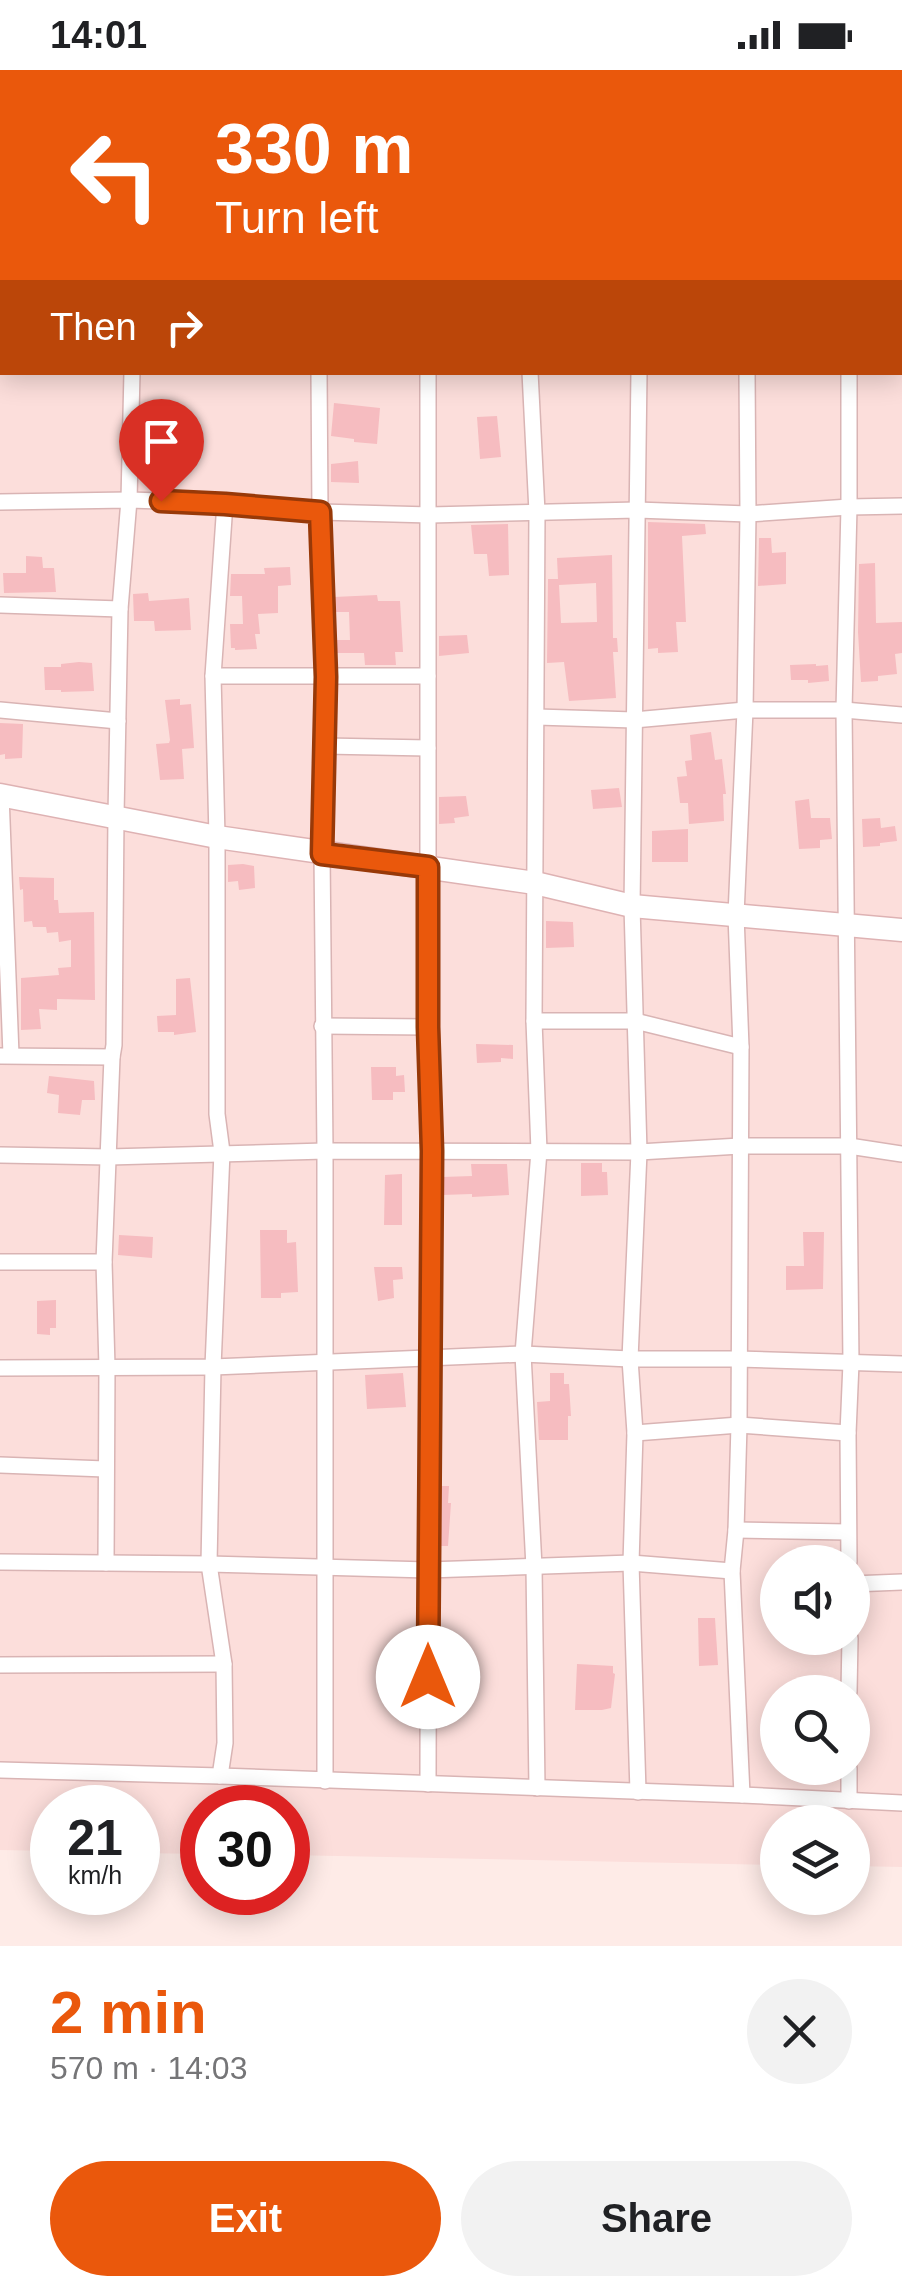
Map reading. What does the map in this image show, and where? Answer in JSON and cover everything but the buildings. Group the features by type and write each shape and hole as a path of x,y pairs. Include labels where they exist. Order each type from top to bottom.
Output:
{"street":[{"path":"106,1562 104,1262 114,1045 120,609 129,500 132,375"},
{"path":"319,375 326,677 322,854 325,1781"},
{"path":"428,375 428,1027 432,1151 428,1784"},
{"path":"530,375 537,512 534,1022 539,1151 523,1354 534,1567 537,1788"},
{"path":"638,1792 632,1563 635,1433 630,1359 638,1152 632,906 639,375"},
{"path":"742,1794 732,1571 739,1425 741,1047 736,915 745,710 748,375"},
{"path":"848,1545 850,1146 844,710 849,375"},
{"path":"0,502 129,500 430,515 636,510 748,514 902,506"},
{"path":"220,1776 225,1743 224,1664 209,1564 222,1152 217,1114 213,676 225,504"},
{"path":"0,606 120,609"},
{"path":"213,676 428,676"},
{"path":"0,710 118,721"},
{"path":"537,717 634,720 745,710 844,710 902,715"},
{"path":"324,746 428,748"},
{"path":"112,1057 6,1056 0,795 217,837 535,883 632,906 902,930"},
{"path":"534,1022 635,1021 741,1047"},
{"path":"322,1026 428,1027"},
{"path":"0,1155 638,1152 740,1146 850,1146 902,1154"},
{"path":"0,1262 104,1262"},
{"path":"0,1368 213,1367 523,1354 902,1364"},
{"path":"635,1433 739,1425 848,1433"},
{"path":"0,1466 105,1469"},
{"path":"736,1530 848,1532"},
{"path":"0,1562 428,1570 632,1563 732,1571"},
{"path":"870,1583 902,1582"},
{"path":"0,1664 224,1664"},
{"path":"0,1770 742,1794 902,1803"},
{"path":"849,1785 849,1801"}],"shaded area":[{"path":"0,375 902,375 902,1867 870,1866 870,1805 760,1805 760,1865 310,1855 310,1785 180,1785 180,1854 160,1853 160,1785 30,1785 30,1851 0,1850"}],"route":[{"path":"161,501 320,512 326,677 322,854 428,867 432,1151 428,1677"}]}
